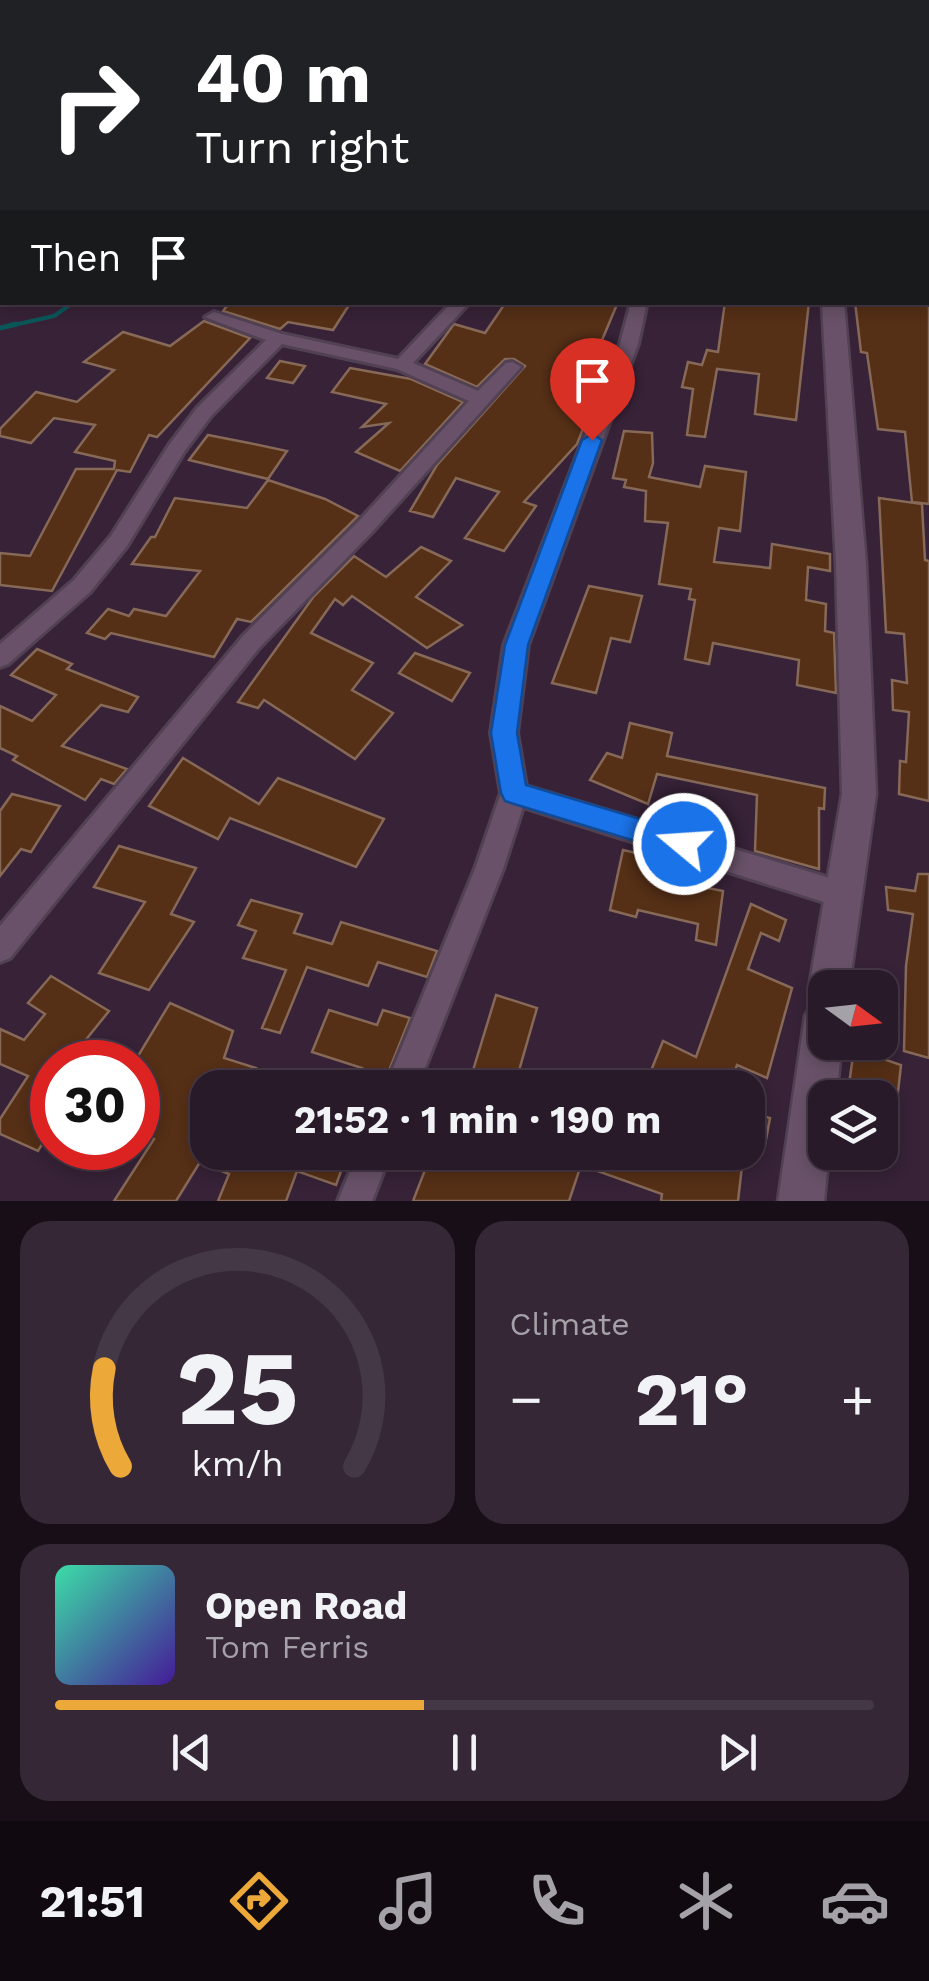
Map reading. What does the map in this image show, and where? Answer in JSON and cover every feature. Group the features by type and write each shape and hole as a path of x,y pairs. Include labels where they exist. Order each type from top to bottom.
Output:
{"street":[{"path":"402,365 459,305"},
{"path":"408,1070 489,869 514,793 504,733 516,645 628,344 638,305"},
{"path":"832,970 859,794 852,564 833,305"},
{"path":"214,317 278,338 402,365 481,399"},
{"path":"0,658 82,586 119,541 176,449 204,412 278,338"},
{"path":"0,948 251,642 512,368"},
{"path":"514,793 843,896"},
{"path":"802,1201 820,1060"},
{"path":"355,1201 367,1170"}],"building":[{"path":"228,305 349,305 333,330 288,322 280,329 223,311"},
{"path":"504,305 617,305 600,345 610,348 570,389 596,396 577,444 524,502 536,506 504,551 465,538 499,492 456,478 433,517 410,511 437,465 525,366 505,359 477,387 425,364 454,324 485,333"},
{"path":"725,305 809,305 796,420 755,414 759,374 717,369 705,437 687,435 693,389 682,387 688,362 702,365 707,350 718,352"},
{"path":"855,305 929,306 929,504 912,502 905,432 878,429 867,353 861,352"},
{"path":"204,321 250,338 157,437 149,435 130,472 117,470 52,591 0,585 0,553 30,556 76,469 114,469 115,461 75,452 95,425 54,418 31,443 0,436 0,429 36,392 77,402 114,370 84,362 123,332 170,346"},
{"path":"280,361 305,366 293,383 267,378"},
{"path":"350,368 411,379 463,402 400,471 356,452 389,423 362,427 386,404 332,392"},
{"path":"624,431 652,433 653,463 649,477 700,487 705,466 746,472 740,531 719,528 714,562 770,568 772,544 830,554 830,571 808,567 806,600 826,604 825,631 834,633 836,693 797,685 799,660 713,643 709,664 685,659 695,600 689,599 691,589 659,584 668,523 645,521 646,491 624,487 626,480 613,478"},
{"path":"208,435 287,451 268,479 189,460"},
{"path":"268,480 325,499 358,516 251,622 237,619 214,657 111,633 105,639 87,633 108,609 129,616 134,609 166,616 200,571 132,564 151,537 155,537 175,498 247,508"},
{"path":"879,498 922,504 925,560 929,561 929,801 899,794 900,761 906,762 909,712 893,710 892,680 907,683 904,634 886,632"},
{"path":"421,547 451,561 416,597 462,625 427,648 352,596 343,605 335,599 311,633 373,663 352,690 393,713 355,759 264,700 258,708 238,702 314,596 354,556 386,577"},
{"path":"589,586 642,596 630,642 611,638 596,693 552,683"},
{"path":"37,649 72,664 67,669 138,697 128,712 101,705 62,746 127,769 114,784 101,779 85,800 13,760 17,756 0,748 0,706 32,721 56,695 11,675"},
{"path":"415,653 470,673 452,701 399,673"},
{"path":"630,723 672,733 667,756 825,788 824,809 819,808 819,869 755,851 757,795 657,774 648,804 590,780 607,753 622,758"},
{"path":"183,758 259,804 278,778 384,819 356,867 230,818 218,839 149,806"},
{"path":"12,794 60,806 31,852 21,849 0,876 0,811"},
{"path":"119,846 196,868 171,914 194,922 149,990 99,973 145,902 94,887"},
{"path":"623,850 649,856 647,864 699,876 698,886 723,891 716,945 696,940 698,924 638,910 636,917 610,910"},
{"path":"918,874 929,874 929,1058 904,1051 906,966 913,914 888,910 886,887 915,891"},
{"path":"251,900 302,914 294,933 332,944 341,922 437,951 427,977 378,962 368,986 307,967 280,1033 262,1028 286,970 243,958 256,931 238,925"},
{"path":"751,904 786,920 779,941 761,933 748,969 792,988 767,1078 765,1070 737,1065 735,1070 651,1070 663,1041 696,1057"},
{"path":"51,976 109,1011 86,1040 30,1040 30,1147 0,1134 0,1119 28,1076 0,1064 0,1029 24,1040 45,1014 28,1003"},
{"path":"496,995 537,1008 519,1070 473,1070"},
{"path":"170,1003 233,1031 224,1058 256,1068 190,1070 190,1170 195,1170 176,1201 114,1201 134,1170 160,1170 160,1040 148,1040"},
{"path":"329,1010 377,1025 383,1010 410,1018 389,1070 361,1070 312,1052"},
{"path":"852,1060 886,1060 901,1065 898,1092 898,1080 850,1080"},
{"path":"765,1116 770,1118 765,1145"},
{"path":"219,1170 341,1170 336,1185 297,1171 286,1201 218,1201 229,1174"},
{"path":"425,1170 579,1170 569,1201 413,1201"},
{"path":"595,1170 742,1170 738,1201 661,1201 662,1194"}],"waterway":[{"path":"5,327 54,316 70,305"},
{"path":"0,328 16,324"}],"route":[{"path":"592,440 516,645 504,733 514,793 684,844"}]}
